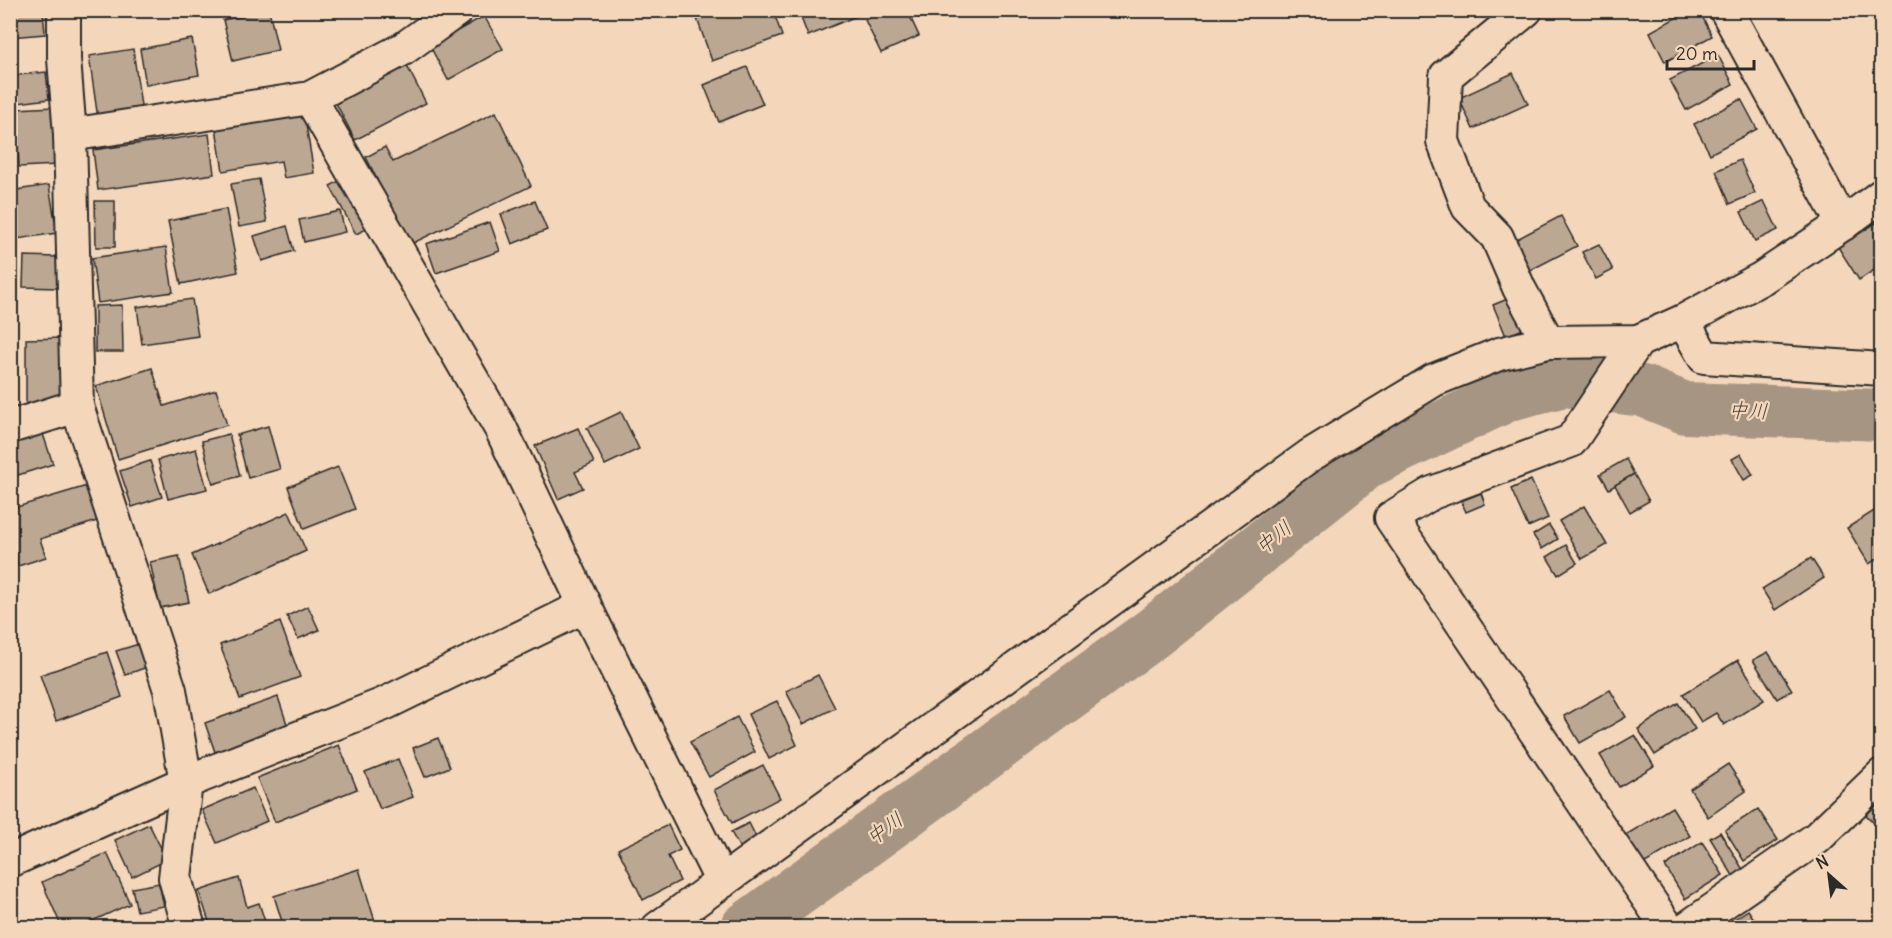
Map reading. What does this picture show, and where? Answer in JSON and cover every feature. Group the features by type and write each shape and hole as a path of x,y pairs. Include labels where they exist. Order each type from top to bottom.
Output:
{"street":[{"path":"64,10 64,59 70,135 77,406 170,690 186,782 174,878 189,927"},
{"path":"70,135 310,98 403,50 457,10"},
{"path":"1526,10 1446,76 1443,141 1468,207 1497,237 1519,288 1548,342"},
{"path":"1726,10 1843,224"},
{"path":"310,98 501,429 585,606 722,882"},
{"path":"658,927 1316,451 1434,380 1499,354 1548,342 1638,341 1683,321 1762,278 1843,224 1881,195"},
{"path":"1683,321 1704,357 1881,369"},
{"path":"1638,341 1571,441 1432,493 1391,518 1668,927"},
{"path":"10,427 77,406"},
{"path":"10,861 186,782 384,704 585,606"},
{"path":"1688,927 1817,838 1881,775"}],"building":[{"path":"10,10 43,10 45,34 10,37"},
{"path":"269,10 278,50 233,61 223,20"},
{"path":"694,10 773,10 782,36 712,61"},
{"path":"798,10 857,10 859,15 808,36"},
{"path":"884,10 907,10 919,36 881,53 865,20"},
{"path":"1690,10 1699,10 1712,36 1665,62 1650,32"},
{"path":"484,16 503,49 448,80 430,46"},
{"path":"192,39 199,75 146,85 140,49"},
{"path":"133,49 142,113 98,119 89,56"},
{"path":"1718,55 1733,84 1686,110 1670,80"},
{"path":"406,64 426,103 355,140 335,101"},
{"path":"747,67 763,104 719,122 704,85"},
{"path":"46,72 49,99 10,104 10,76"},
{"path":"1513,73 1528,104 1473,129 1459,98"},
{"path":"1741,99 1757,129 1710,154 1694,124"},
{"path":"54,107 57,165 19,167 16,109"},
{"path":"496,112 531,186 409,245 366,157 385,147 393,162"},
{"path":"304,113 314,173 284,178 281,161 223,171 216,128"},
{"path":"209,134 214,174 98,190 93,150"},
{"path":"1740,160 1755,193 1730,204 1716,171"},
{"path":"345,178 371,227 356,234 330,186"},
{"path":"259,179 267,222 239,227 231,184"},
{"path":"49,185 57,233 10,240 10,191"},
{"path":"95,201 115,201 115,247 96,247"},
{"path":"535,201 547,230 512,244 501,214"},
{"path":"1764,201 1778,230 1755,241 1741,212"},
{"path":"226,209 238,272 181,284 168,221"},
{"path":"340,211 345,232 304,242 299,220"},
{"path":"1561,216 1577,246 1529,271 1513,241"},
{"path":"1882,219 1882,265 1859,280 1838,247"},
{"path":"490,222 500,251 436,273 426,244"},
{"path":"287,226 294,251 262,261 254,236"},
{"path":"1599,244 1613,270 1596,279 1582,252"},
{"path":"166,247 173,292 98,303 92,258"},
{"path":"24,256 57,257 57,288 23,287"},
{"path":"1510,298 1523,329 1506,336 1493,305"},
{"path":"192,299 198,336 142,344 137,307"},
{"path":"122,305 123,352 95,352 95,306"},
{"path":"63,338 64,404 26,404 26,339"},
{"path":"10,349 13,349 16,379 10,380"},
{"path":"152,368 164,406 216,390 227,425 118,459 96,386"},
{"path":"621,412 639,449 605,465 587,428"},
{"path":"268,426 280,469 248,478 237,435"},
{"path":"578,428 594,463 575,472 583,488 558,499 535,446"},
{"path":"42,431 53,464 15,476 10,462 10,442"},
{"path":"229,434 240,476 213,484 202,441"},
{"path":"196,449 207,489 168,499 158,460"},
{"path":"1741,454 1753,475 1744,480 1732,459"},
{"path":"1626,459 1634,474 1609,489 1600,474"},
{"path":"150,461 162,497 132,507 120,471"},
{"path":"338,467 355,509 304,529 288,487"},
{"path":"1634,474 1649,501 1630,512 1615,485"},
{"path":"1531,480 1548,518 1528,527 1511,489"},
{"path":"87,486 97,521 40,539 46,557 18,566 10,541 10,509"},
{"path":"1481,493 1485,504 1466,512 1461,501"},
{"path":"1584,506 1607,545 1582,559 1559,521"},
{"path":"1882,506 1882,556 1869,564 1847,528"},
{"path":"289,512 306,551 209,594 192,555"},
{"path":"1549,525 1558,539 1542,549 1533,535"},
{"path":"1566,545 1577,563 1558,575 1547,557"},
{"path":"179,556 189,602 160,608 150,562"},
{"path":"1811,558 1824,578 1775,610 1762,589"},
{"path":"308,606 319,630 298,639 287,616"},
{"path":"280,622 300,677 240,699 220,645"},
{"path":"139,644 147,667 125,675 116,651"},
{"path":"107,652 122,697 56,721 40,675"},
{"path":"1768,652 1792,690 1777,699 1753,660"},
{"path":"1738,660 1764,700 1724,725 1716,713 1701,722 1683,694"},
{"path":"818,675 835,708 803,724 786,691"},
{"path":"1610,690 1626,717 1580,743 1564,716"},
{"path":"278,697 288,727 215,752 205,723"},
{"path":"777,701 797,745 769,759 748,714"},
{"path":"1678,703 1695,729 1655,755 1638,729"},
{"path":"737,717 755,752 709,777 690,742"},
{"path":"1635,735 1654,766 1619,787 1600,755"},
{"path":"438,738 450,767 425,777 413,748"},
{"path":"339,745 357,789 275,822 257,778"},
{"path":"398,759 413,797 380,809 365,772"},
{"path":"1728,764 1746,791 1708,817 1690,789"},
{"path":"763,765 780,798 732,823 714,790"},
{"path":"253,788 267,821 217,843 202,810"},
{"path":"1882,800 1882,831 1866,815"},
{"path":"1672,807 1690,836 1642,865 1624,836"},
{"path":"1758,809 1778,840 1744,861 1725,830"},
{"path":"749,823 758,841 741,850 731,832"},
{"path":"149,824 167,860 132,877 115,840"},
{"path":"668,825 680,850 668,856 680,881 643,900 618,849"},
{"path":"1720,832 1745,873 1735,879 1710,838"},
{"path":"1702,842 1723,875 1685,899 1665,866"},
{"path":"107,853 130,904 77,928 62,928 42,882"},
{"path":"359,869 377,928 284,928 274,896"},
{"path":"239,878 247,907 259,903 267,928 211,928 199,891"},
{"path":"159,883 164,906 137,911 132,888"},
{"path":"1748,910 1760,928 1721,928"}],"waterway":[{"name":"中川","path":"746,928 1153,633 1368,462 1509,395 1564,381 1643,391 1685,408 1882,415"}]}
